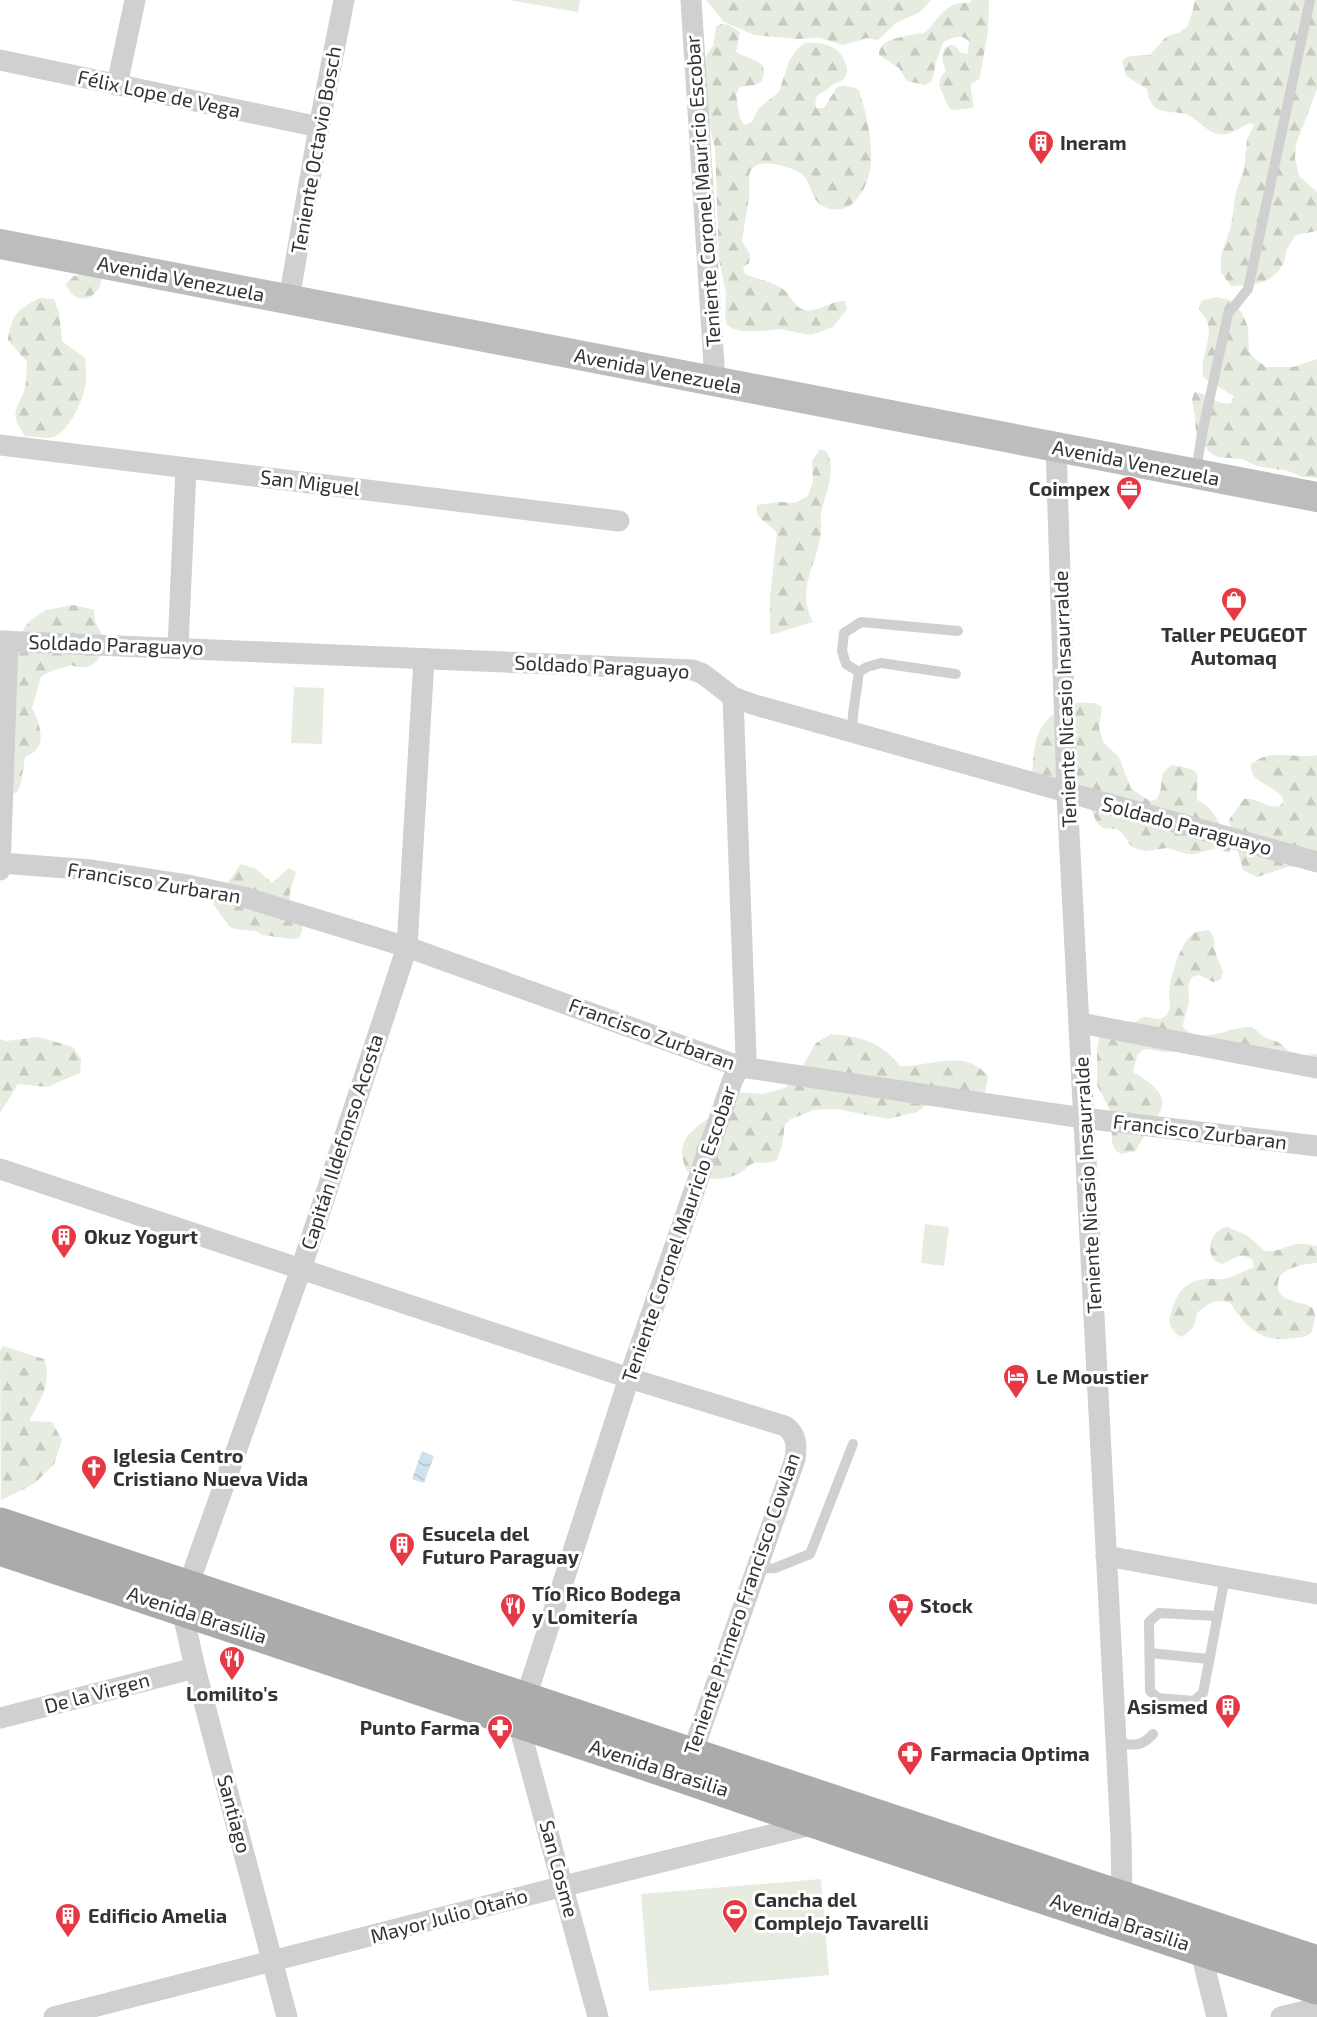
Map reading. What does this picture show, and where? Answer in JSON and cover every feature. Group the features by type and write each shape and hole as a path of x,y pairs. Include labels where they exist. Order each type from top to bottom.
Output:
{"main road":[{"name":"Avenida Venezuela","path":"0,244 1317,497"},
{"name":"Avenida Brasilia","path":"0,1524 185,1598"},
{"name":"Avenida Brasilia","path":"0,1549 185,1598 688,1765 826,1812 853,1835 1120,1909 1203,1937 1317,1988"},
{"name":"Avenida Brasilia","path":"1203,1937 1317,1962"}],"street":[{"path":"117,85 135,0"},
{"name":"Teniente Octavio Bosch","path":"289,299 344,0"},
{"name":"Teniente Coronel Mauricio Escobar","path":"691,0 714,381"},
{"name":"Félix Lope de Vega","path":"0,60 319,127"},
{"name":"San Miguel","path":"0,445 619,521"},
{"name":"Teniente Nicasio Insaurralde","path":"1056,447 1067,794 1121,1838 1120,1909"},
{"path":"178,647 186,468"},
{"path":"0,867 4,641"},
{"name":"Soldado Paraguayo","path":"4,641 693,670 703,674 734,697 1067,794 1317,862"},
{"name":"Capitán Ildefonso Acosta","path":"185,1598 301,1269 407,947 424,659"},
{"name":"Teniente Coronel Mauricio Escobar","path":"522,1710 629,1378 733,1079 741,1067 746,1052 734,697"},
{"name":"Francisco Zurbaran","path":"0,867 92,870 217,890 407,947 741,1067 1083,1118 1317,1146"},
{"path":"1080,1023 1317,1068"},
{"path":"0,1169 629,1378"},
{"name":"Teniente Primero Francisco Cowlan","path":"629,1378 785,1426 791,1431 796,1441 795,1459 688,1765"},
{"path":"1106,1556 1317,1594"},
{"name":"Santiago","path":"185,1598 195,1668 287,2017"},
{"name":"De la Virgen","path":"0,1718 195,1668"},
{"name":"San Cosme","path":"522,1710 598,2017"},
{"name":"Mayor Julio Otaño","path":"54,2017 564,1886 826,1812"},
{"path":"1203,1937 1217,2017"},
{"path":"1281,2017 1317,2008"}],"lane":[{"path":"1196,474 1228,314 1248,289 1310,0"},
{"path":"860,672 846,664 842,651 844,633 861,622 958,631"},
{"path":"852,733 860,672 867,667 881,663 956,674"},
{"path":"756,1569 776,1568 810,1554 853,1444"},
{"path":"1217,1616 1159,1613 1149,1622 1150,1691 1158,1698 1194,1701 1203,1693 1225,1577"},
{"path":"1150,1653 1209,1659"},
{"path":"1116,1743 1144,1744 1153,1734"}],"green space":[{"path":"508,0 580,0 578,12"},
{"path":"706,0 931,0 920,12 896,23 878,40 867,38 843,45 820,38 795,39 754,35 724,22"},
{"path":"972,0 989,0 988,31 980,77 971,84 973,108 953,110 949,108 939,85 946,71 943,54 945,48 951,45 961,53 968,54 969,42 966,39 957,37 943,43 932,81 925,85 907,81 899,68 879,55 880,49 890,40 926,32 949,7 969,3"},
{"path":"1195,0 1317,0 1317,89 1296,144 1295,159 1299,176 1317,192 1317,231 1296,235 1286,252 1284,263 1272,277 1260,283 1231,286 1221,272 1221,256 1231,226 1236,192 1244,170 1247,139 1254,125 1250,123 1223,135 1207,129 1190,116 1158,109 1149,99 1147,89 1126,76 1122,61 1128,56 1150,55 1166,37 1187,27"},
{"path":"721,24 729,25 740,32 736,52 763,66 762,81 755,85 740,87 736,94 740,118 744,125 752,122 759,108 779,92 789,61 798,48 805,43 823,44 834,48 842,56 847,67 847,74 843,79 820,93 815,101 816,108 824,108 837,87 843,86 859,90 863,103 869,133 871,164 862,192 850,205 838,210 822,206 818,203 804,176 789,168 774,164 760,164 752,168 750,172 742,241 750,254 749,263 743,267 745,274 780,287 798,307 804,310 813,310 845,301 847,309 833,327 811,335 780,329 742,331 727,325 726,293 719,260 715,148 709,125 704,59 713,46 716,27"},
{"path":"85,273 102,276 101,283 93,295 87,298 75,297 66,284 74,276"},
{"path":"1217,297 1232,301 1242,313 1248,327 1249,351 1266,367 1293,367 1317,359 1317,478 1257,466 1242,459 1218,457 1210,453 1196,434 1192,400 1194,392 1221,403 1231,403 1234,396 1204,378 1203,364 1209,328 1199,309 1201,301"},
{"path":"40,298 54,299 59,312 62,341 85,358 86,369 84,393 74,415 59,434 50,438 25,436 17,422 16,409 25,388 27,362 8,340 11,324 17,314"},
{"path":"820,449 827,452 831,475 821,514 819,545 807,588 806,599 813,622 770,635 770,597 777,533 760,518 757,505 795,503 808,496 813,482 812,461"},
{"path":"74,605 94,610 102,637 102,651 96,662 91,665 79,667 71,665 41,677 32,708 39,724 40,742 34,752 25,757 18,791 10,792 10,671 24,628 46,610"},
{"path":"294,687 324,688 322,744 291,743"},
{"path":"1095,703 1102,707 1099,728 1103,742 1119,757 1131,789 1150,801 1157,799 1160,794 1162,777 1172,765 1195,771 1198,778 1197,800 1209,808 1218,820 1232,846 1229,853 1216,848 1195,854 1167,848 1145,851 1137,849 1131,846 1122,833 1116,829 1103,828 1097,823 1091,809 1032,773 1036,740 1048,719 1065,706"},
{"path":"1270,755 1317,755 1317,865 1287,867 1257,877 1243,870 1229,820 1244,799 1275,806 1280,806 1284,800 1254,776 1251,764"},
{"path":"241,864 256,869 272,883 289,868 296,872 290,897 292,907 301,922 302,932 299,938 262,935 256,931 235,929 229,926 213,904"},
{"path":"1209,930 1214,939 1215,950 1223,973 1220,980 1213,982 1199,975 1192,977 1183,1027 1190,1033 1207,1036 1252,1027 1264,1037 1278,1042 1289,1051 1303,1055 1317,1054 1317,1068 1203,1050 1164,1052 1142,1050 1137,1056 1133,1072 1159,1092 1162,1101 1161,1109 1136,1151 1121,1154 1115,1150 1112,1143 1111,1112 1097,1085 1097,1048 1104,1020 1131,1024 1144,1017 1160,1019 1166,1016 1170,1007 1171,980 1180,952 1194,933"},
{"path":"831,1034 870,1042 885,1051 900,1066 947,1061 970,1063 980,1068 988,1077 985,1092 980,1098 929,1103 917,1112 888,1119 836,1109 814,1110 791,1119 785,1124 782,1146 777,1160 754,1163 740,1173 719,1179 705,1178 687,1171 682,1150 695,1128 718,1111 734,1092 763,1094 785,1088 796,1078 816,1043"},
{"path":"39,1037 73,1047 81,1059 80,1073 47,1087 18,1084 0,1113 0,1039 6,1041"},
{"path":"925,1224 949,1227 944,1266 921,1263"},
{"path":"1228,1227 1248,1236 1265,1251 1278,1250 1296,1244 1317,1246 1317,1263 1288,1270 1283,1273 1278,1285 1282,1296 1313,1308 1315,1316 1310,1334 1283,1339 1264,1336 1249,1327 1230,1303 1220,1301 1209,1304 1197,1313 1192,1327 1185,1335 1181,1337 1173,1330 1170,1324 1171,1313 1176,1300 1186,1286 1204,1279 1227,1278 1254,1267 1253,1261 1245,1256 1238,1256 1222,1264 1212,1256 1210,1244 1212,1238 1221,1229"},
{"path":"3,1346 44,1359 46,1383 41,1399 29,1421 52,1422 62,1440 54,1464 34,1484 1,1500 0,1351"},
{"name":"Cancha del Complejo Tavarelli","path":"821,1879 829,1975 649,1991 641,1894"}],"water":[{"path":"422,1451 434,1456 424,1483 412,1479"}],"place":[{"name":"Ineram","path":"1041,166"},
{"name":"Coimpex","path":"1129,512"},
{"name":"Taller PEUGEOT Automaq","path":"1234,623"},
{"name":"Okuz Yogurt","path":"64,1260"},
{"name":"Le Moustier","path":"1016,1400"},
{"name":"Iglesia Centro Cristiano Nueva Vida","path":"94,1491"},
{"name":"Esucela del Futuro Paraguay","path":"402,1568"},
{"name":"Tío Rico Bodega y Lomitería","path":"513,1629"},
{"name":"Stock","path":"901,1629"},
{"name":"Lomilito's","path":"232,1682"},
{"name":"Asismed","path":"1228,1730"},
{"name":"Punto Farma","path":"500,1751"},
{"name":"Farmacia Optima","path":"910,1777"},
{"name":"Cancha del Complejo Tavarelli","path":"735,1935"},
{"name":"Edificio Amelia","path":"68,1939"}]}
